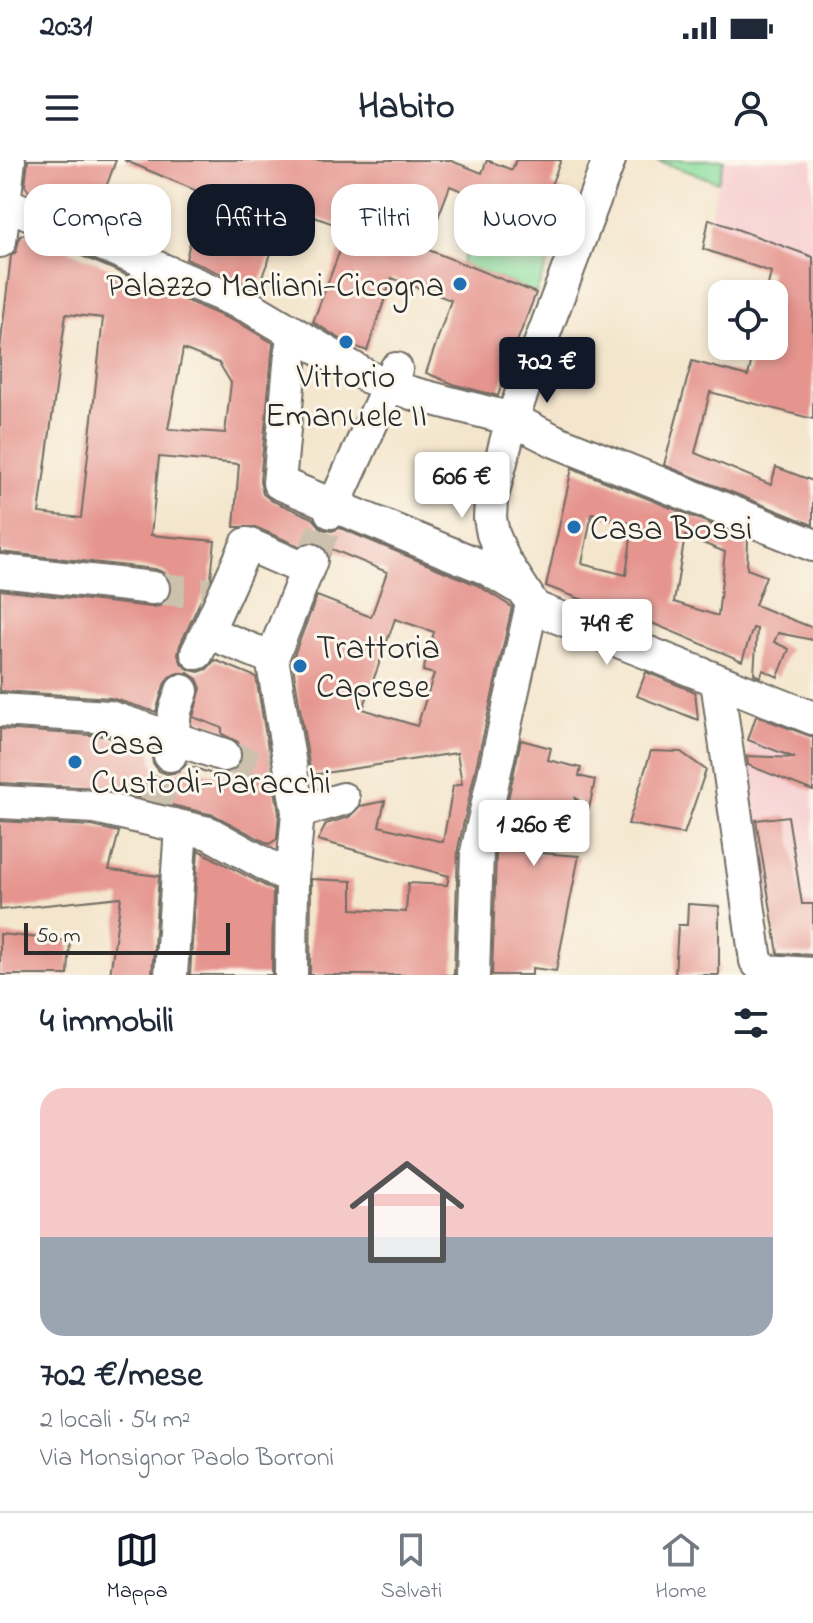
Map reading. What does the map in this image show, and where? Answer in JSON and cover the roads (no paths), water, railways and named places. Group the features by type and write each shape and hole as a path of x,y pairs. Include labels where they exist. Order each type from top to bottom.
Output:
{"street":[{"path":"0,241 2,198 9,160"},
{"path":"466,560 505,417 609,160"},
{"path":"2,198 14,207 250,307 368,377 393,377 505,417 555,441 813,545"},
{"path":"293,332 279,483 333,509 486,568 544,613 813,718"},
{"path":"333,509 393,377"},
{"path":"473,975 477,852 524,595 504,560 490,518 505,417"},
{"path":"272,658 202,642 216,594 247,544 309,565 272,658 283,762 298,812 292,879 291,975"},
{"path":"0,571 153,588"},
{"path":"717,681 755,956 768,972 813,974"},
{"path":"171,747 175,711 182,691"},
{"path":"0,710 109,717 171,747 224,755"},
{"path":"298,812 343,799"},
{"path":"0,802 95,807 162,818 209,833 292,879"},
{"path":"162,818 171,975"}],"tunnel":[{"path":"311,560 331,512"},
{"path":"153,588 209,594"},
{"path":"224,755 256,767 278,763"},
{"path":"154,808 169,759"}],"place":[{"name":"Palazzo Marliani-Cicogna","path":"460,284"},
{"name":"Vittorio Emanuele II","path":"346,342"},
{"name":"Casa Bossi","path":"574,527"},
{"name":"Trattoria Caprese","path":"300,666"},
{"name":"Casa Custodi-Paracchi","path":"75,762"}]}
